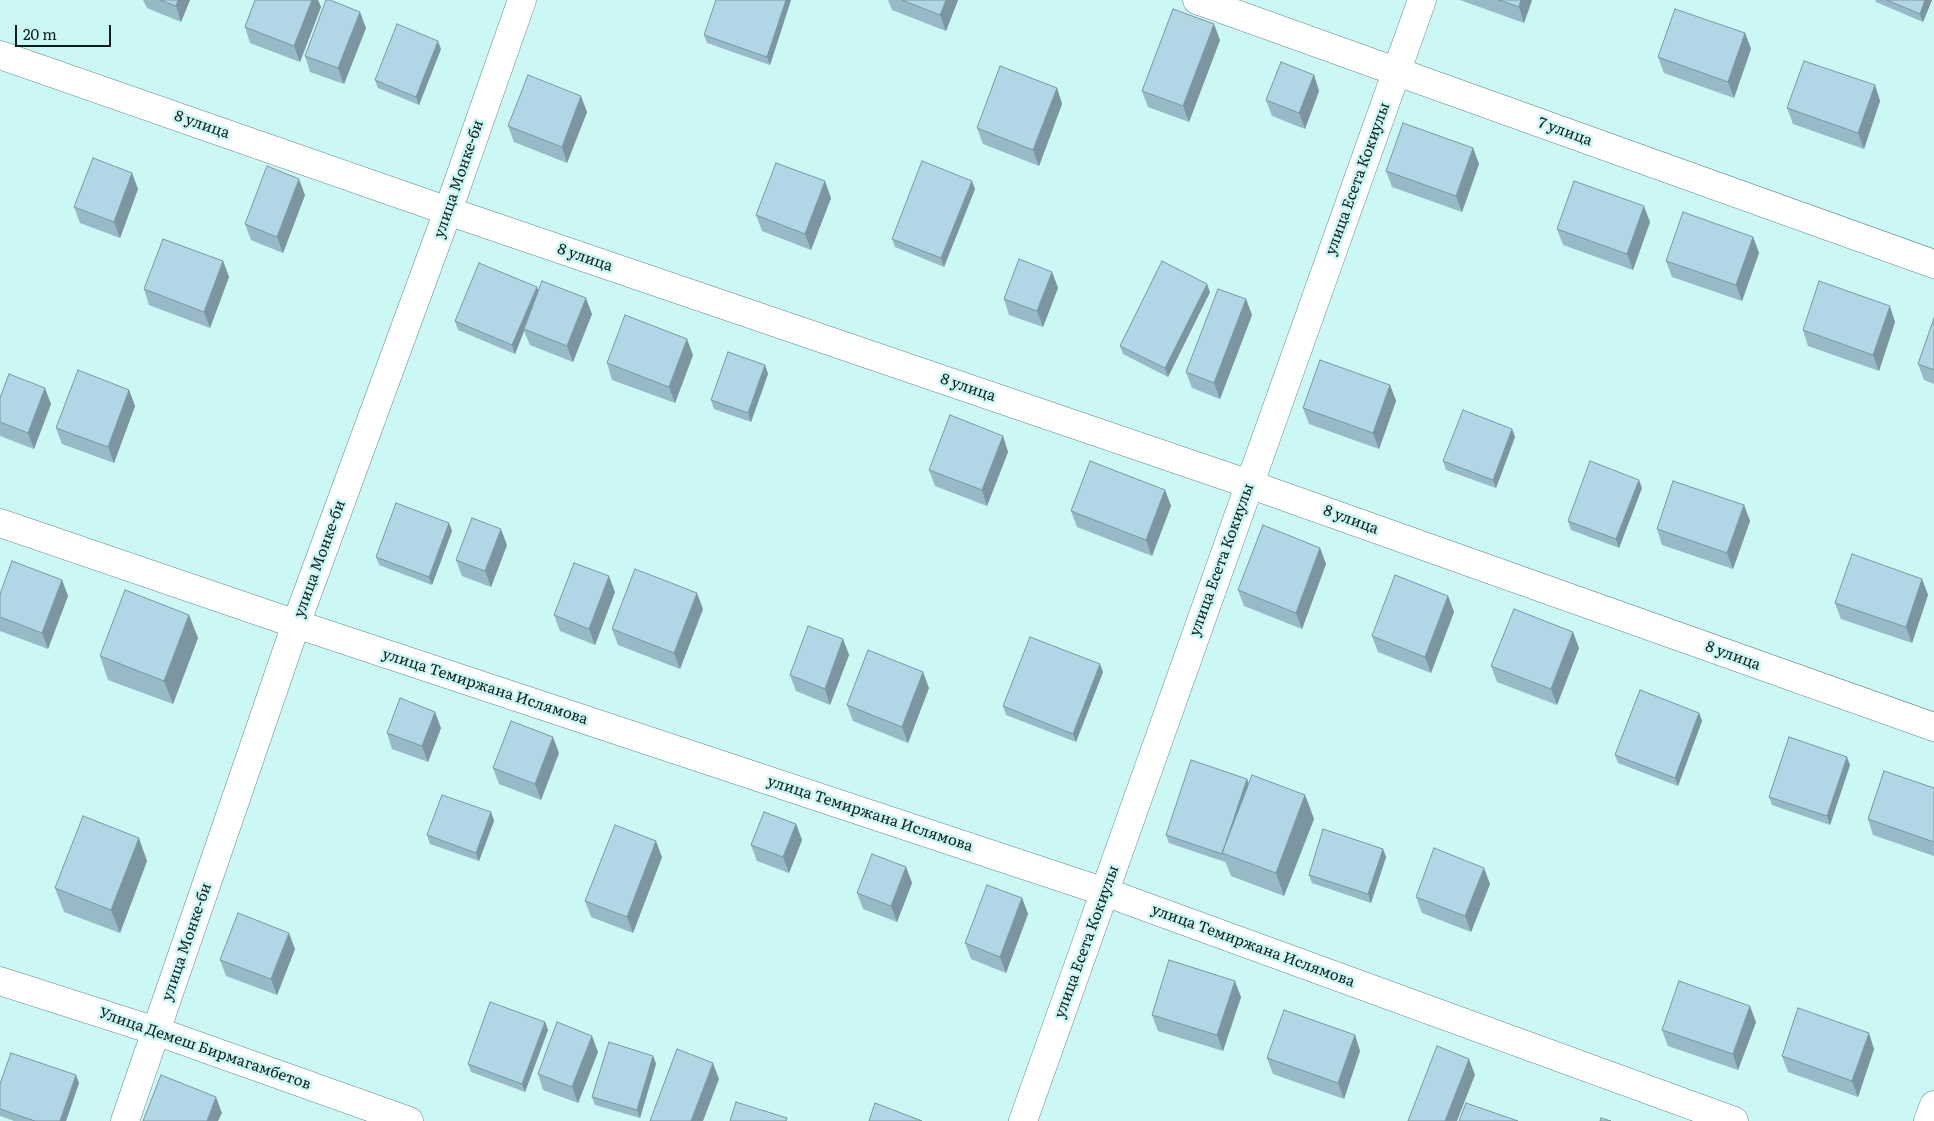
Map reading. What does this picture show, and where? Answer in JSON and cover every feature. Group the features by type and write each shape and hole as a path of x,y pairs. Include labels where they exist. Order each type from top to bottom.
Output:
{"street":[{"name":"улица Монке-би","path":"125,1121 296,624 448,211 522,0"},
{"name":"7 улица","path":"1197,0 1934,264"},
{"name":"улица Есета Кокиулы","path":"1023,1121 1422,0"},
{"name":"8 улица","path":"0,55 448,211 1250,484 1934,727"},
{"name":"улица Темиржана Ислямова","path":"0,523 296,624 1104,892 1734,1121"},
{"name":"Улица Демеш Бирмагамбетов","path":"0,981 156,1031 409,1121"},
{"path":"1928,1121 1934,1105"}],"building":[{"path":"160,0 178,0 176,6"},
{"path":"255,0 312,0 294,46 245,27"},
{"path":"326,0 360,12 338,68 305,56"},
{"path":"716,0 786,0 767,57 704,35"},
{"path":"902,0 946,0 940,15"},
{"path":"1499,0 1521,0 1519,7"},
{"path":"1887,0 1925,0 1920,14"},
{"path":"1173,9 1214,24 1183,106 1142,91"},
{"path":"1675,9 1745,33 1728,82 1658,57"},
{"path":"397,24 438,41 416,97 375,80"},
{"path":"1804,61 1875,85 1858,133 1787,108"},
{"path":"1281,62 1314,75 1299,113 1266,100"},
{"path":"1000,66 1057,88 1033,150 977,128"},
{"path":"528,75 581,96 562,147 508,126"},
{"path":"1403,123 1473,148 1456,196 1386,171"},
{"path":"93,158 132,173 114,222 74,207"},
{"path":"922,161 972,181 941,258 892,239"},
{"path":"776,163 825,181 805,234 756,215"},
{"path":"267,166 299,179 277,237 245,224"},
{"path":"1574,181 1644,206 1627,254 1557,229"},
{"path":"1683,212 1753,237 1736,285 1666,261"},
{"path":"163,239 223,261 204,312 144,289"},
{"path":"1019,259 1052,272 1037,311 1004,299"},
{"path":"1162,261 1207,284 1165,368 1120,346"},
{"path":"479,263 537,287 512,345 455,321"},
{"path":"542,281 586,298 567,346 524,329"},
{"path":"1819,281 1890,306 1873,355 1803,330"},
{"path":"1218,289 1246,299 1214,383 1186,372"},
{"path":"625,315 687,339 669,387 607,363"},
{"path":"1934,318 1934,370 1918,364"},
{"path":"728,352 765,365 748,413 711,400"},
{"path":"1320,360 1390,385 1373,433 1303,408"},
{"path":"78,370 129,390 108,447 56,428"},
{"path":"9,374 45,388 28,433 0,422 0,398"},
{"path":"1463,410 1512,429 1493,480 1443,461"},
{"path":"950,415 1003,436 982,490 929,470"},
{"path":"1090,461 1165,490 1146,540 1071,511"},
{"path":"1590,461 1639,480 1616,539 1568,521"},
{"path":"1673,481 1744,505 1727,553 1657,529"},
{"path":"396,503 449,523 429,577 376,557"},
{"path":"472,518 501,529 485,571 456,560"},
{"path":"1263,525 1320,548 1296,613 1238,590"},
{"path":"1852,554 1922,579 1906,627 1835,603"},
{"path":"12,561 62,580 42,633 0,617 0,594"},
{"path":"574,563 609,576 589,629 554,615"},
{"path":"635,569 697,593 674,653 612,629"},
{"path":"1395,575 1448,596 1425,657 1372,636"},
{"path":"125,590 189,615 164,681 100,656"},
{"path":"1514,609 1573,632 1551,689 1491,666"},
{"path":"808,626 843,639 825,689 790,675"},
{"path":"1030,637 1100,664 1073,734 1003,706"},
{"path":"868,650 923,672 902,727 847,705"},
{"path":"1640,690 1699,713 1675,778 1615,755"},
{"path":"400,698 435,712 422,746 387,733"},
{"path":"511,721 553,737 535,784 493,768"},
{"path":"1789,737 1847,757 1827,816 1769,797"},
{"path":"1191,760 1247,779 1222,854 1166,835"},
{"path":"1884,771 1934,788 1934,842 1868,819"},
{"path":"1252,775 1305,795 1276,873 1222,853"},
{"path":"442,795 491,812 476,853 427,835"},
{"path":"764,812 796,824 783,857 751,845"},
{"path":"83,816 139,838 111,910 55,888"},
{"path":"615,825 656,841 627,917 585,901"},
{"path":"1323,829 1383,849 1368,894 1309,875"},
{"path":"1434,848 1484,868 1465,916 1416,897"},
{"path":"872,854 906,867 891,906 857,893"},
{"path":"987,885 1022,898 1000,957 965,943"},
{"path":"238,913 289,933 271,979 220,960"},
{"path":"1169,960 1235,981 1217,1035 1152,1015"},
{"path":"1679,981 1750,1006 1733,1054 1662,1030"},
{"path":"490,1002 545,1022 522,1084 468,1064"},
{"path":"1798,1008 1869,1033 1852,1081 1782,1056"},
{"path":"1284,1010 1355,1035 1338,1083 1267,1058"},
{"path":"557,1022 592,1036 572,1087 538,1074"},
{"path":"609,1042 653,1056 637,1110 592,1097"},
{"path":"1437,1046 1469,1059 1445,1121 1408,1121"},
{"path":"677,1049 713,1063 691,1121 650,1121"},
{"path":"11,1053 76,1075 60,1121 35,1121 0,1109 0,1084"},
{"path":"161,1075 216,1097 207,1121 143,1121"},
{"path":"736,1102 787,1118 786,1121 730,1121"},
{"path":"875,1103 922,1121 869,1121"},
{"path":"1466,1103 1518,1121 1459,1121"},
{"path":"1601,1118 1611,1121 1600,1121"}]}
